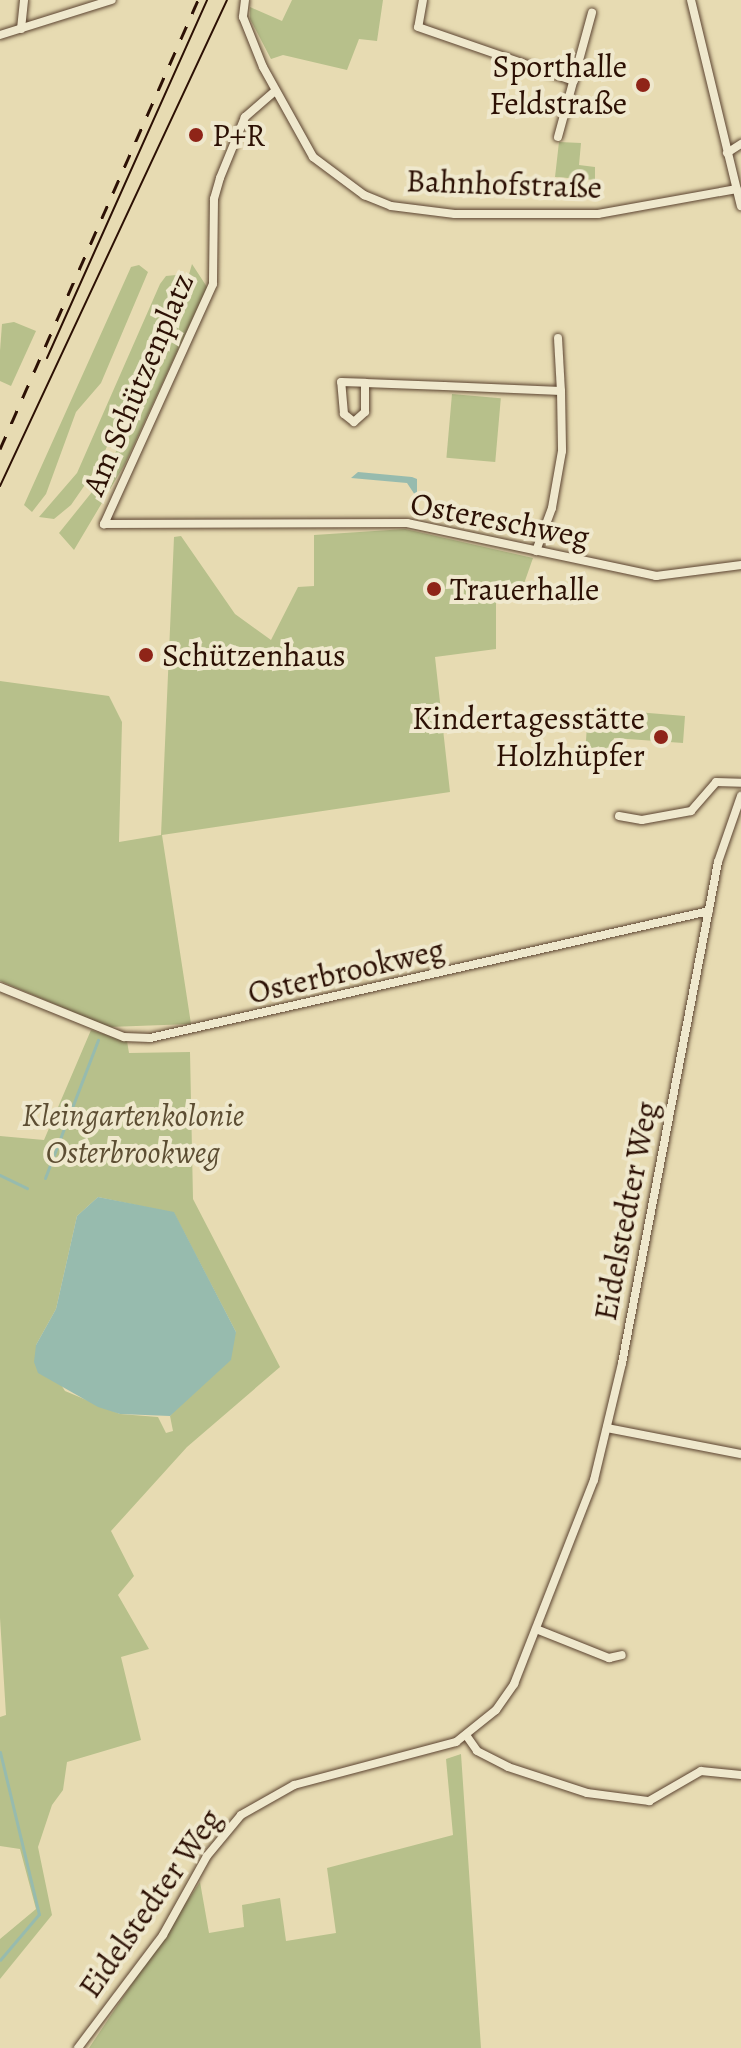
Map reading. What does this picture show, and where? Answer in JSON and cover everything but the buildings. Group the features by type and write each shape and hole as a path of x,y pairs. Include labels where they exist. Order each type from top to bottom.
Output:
{"street":[{"path":"21,29 24,0"},
{"path":"0,35 112,0"},
{"name":"Bahnhofstraße","path":"245,0 243,17 275,91 313,157 364,195 391,206 442,213 598,214 737,189"},
{"path":"423,0 418,27 574,81"},
{"path":"691,0 741,206"},
{"path":"558,137 592,13"},
{"name":"Am Schützenplatz","path":"104,524 213,284 214,199 220,178 245,117 275,91"},
{"path":"727,153 741,144"},
{"path":"536,551 552,508 562,451 558,338"},
{"path":"365,383 365,412 354,422 344,414 341,382 561,391"},
{"name":"Ostereschweg","path":"104,524 407,523 656,576 741,565"},
{"path":"619,816 642,820 691,811 716,782 741,783"},
{"name":"Eidelstedter Weg","path":"78,2048 163,1935 224,1832 250,1807 294,1785 424,1754 466,1735 509,1693 590,1493 607,1428 709,911 724,841 741,796"},
{"name":"Osterbrookweg","path":"0,987 110,1032 150,1038 709,911"},
{"path":"607,1428 741,1454"},
{"path":"536,1629 609,1658 622,1655"},
{"path":"466,1735 477,1751 508,1767 587,1793 649,1801 701,1771 741,1775"}],"green space":[{"path":"292,0 383,0 377,41 359,39 347,70 283,55 271,59 250,19 250,7 282,21"},
{"path":"559,142 581,143 579,165 595,167 595,180 555,177"},
{"path":"192,264 207,287 125,464 74,550 59,533 100,482 164,360"},
{"path":"139,265 148,272 101,383 76,412 46,494 32,512 24,505 131,267"},
{"path":"176,275 181,280 176,297 98,466 71,505 54,519 39,517 77,473 160,284 166,276"},
{"path":"14,322 36,331 11,386 0,381 0,351 2,324"},
{"path":"452,394 501,398 495,462 446,458"},
{"path":"405,529 533,558 520,595 496,598 496,649 435,657 450,792 162,835 191,1024 109,1027 0,981 0,681 109,696 122,722 119,842 161,835 174,537 181,536 235,614 271,640 298,587 314,586 314,535"},
{"path":"588,708 685,716 683,743 614,738 611,759 585,757"},
{"name":"Kleingartenkolonie Osterbrookweg","path":"91,1030 127,1041 129,1053 190,1052 193,1199 280,1367 187,1447 111,1531 134,1576 118,1595 149,1649 121,1657 141,1740 67,1762 63,1790 52,1805 38,1847 52,1915 0,1979 0,1939 36,1909 20,1849 0,1846 0,1717 6,1715 0,1618 0,1136 44,1140","holes":["98,1197 174,1213 236,1332 170,1416 173,1431 166,1433 158,1417 120,1414 65,1391 36,1345 56,1309 77,1216"]},
{"path":"461,1754 481,2048 89,2048 200,1882 209,1933 244,1927 242,1905 280,1898 286,1941 336,1933 327,1868 453,1835 446,1759"}],"water":[{"path":"358,472 417,479 417,498 407,483 351,478"},
{"path":"98,1197 174,1212 236,1332 231,1360 170,1416 120,1414 98,1407 38,1373 34,1362 36,1345 56,1309 77,1216"}],"waterway":[{"path":"45,1178 98,1040"},
{"path":"0,1175 27,1188"},
{"path":"0,1752 39,1914 0,1960"}],"tram line":[{"path":"47,358 207,0"},
{"path":"0,486 227,0"}],"railway":[{"path":"0,449 198,0"}],"place":[{"name":"Sporthalle Feldstraße","path":"643,85"},
{"name":"P+R","path":"196,135"},
{"name":"Trauerhalle","path":"434,589"},
{"name":"Schützenhaus","path":"146,655"},
{"name":"Kindertagesstätte Holzhüpfer","path":"661,737"}]}
